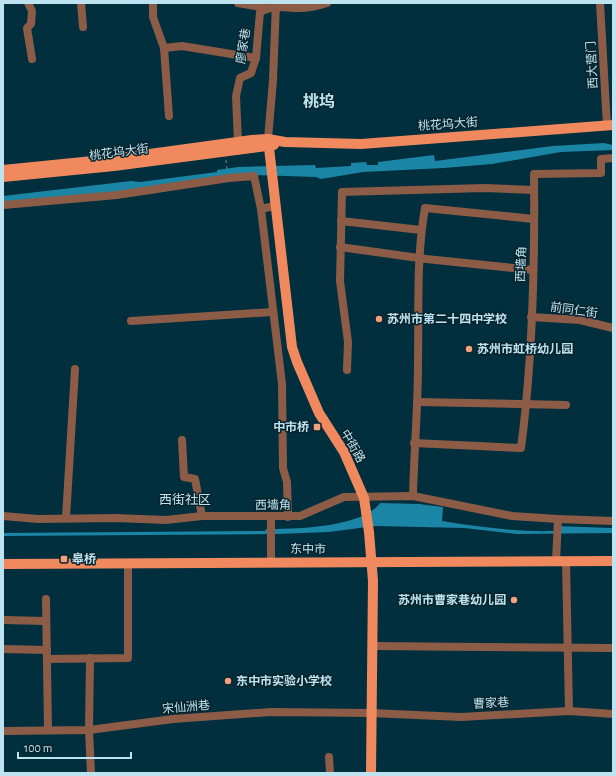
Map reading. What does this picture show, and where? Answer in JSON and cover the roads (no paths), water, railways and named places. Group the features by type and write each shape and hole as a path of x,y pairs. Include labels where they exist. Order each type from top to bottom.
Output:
{"main road":[{"name":"桃花坞大街","path":"3,170 113,159 238,142 375,143 610,125"},
{"name":"桃花坞大街","path":"3,177 107,167 268,142"},
{"name":"中街路","path":"268,142 274,206 288,317 297,362 319,413 344,452 364,502 369,532 372,563 371,773"},
{"name":"东中市","path":"3,564 128,565 272,562 372,563 613,561"}],"street":[{"path":"28,3 32,11 31,24 27,28 32,60"},
{"path":"81,3 83,27"},
{"path":"153,3 153,17 164,48 169,116"},
{"path":"238,3 266,8 276,5 297,8 316,7 327,3"},
{"name":"西大营门","path":"600,3 610,125"},
{"path":"268,142 273,80 276,5"},
{"name":"廖家巷","path":"238,142 236,96 240,78 251,73 256,58 260,12 266,8"},
{"path":"164,48 182,46 256,58"},
{"name":"西墙角","path":"414,443 521,448 526,405 531,317 534,174 601,173 601,159 613,158"},
{"path":"3,204 118,195 229,178 254,176 260,209 282,384 283,468 287,482 288,517"},
{"path":"348,370 348,342 340,280 342,192 485,188 534,190"},
{"path":"260,209 274,206"},
{"path":"413,496 414,443 418,402 421,230 425,208 534,219"},
{"path":"341,221 421,230"},
{"path":"340,247 420,258 533,270"},
{"path":"131,321 273,312"},
{"name":"前同仁街","path":"531,317 580,320 613,328"},
{"path":"66,518 75,369"},
{"path":"418,402 566,405"},
{"path":"182,440 184,477 195,479 202,516"},
{"name":"西墙角","path":"3,516 166,520 202,516 271,521 300,516 344,497 364,502 413,496 512,516 535,519 558,521 613,521"},
{"path":"271,521 272,562"},
{"path":"558,521 557,535 561,561 567,647 569,711"},
{"path":"47,659 128,658 128,565"},
{"path":"46,599 48,730"},
{"path":"3,620 46,620"},
{"path":"372,646 613,648"},
{"path":"3,649 47,650"},
{"path":"90,658 89,730 91,773"},
{"name":"曹家巷","path":"371,712 461,717 569,711 613,714"},
{"name":"宋仙洲巷","path":"3,731 89,730 173,719 271,712 371,712"},
{"path":"329,757 330,773"}],"water":[{"path":"604,143 613,145 613,150 561,152 492,164 363,172 321,179 316,177 250,175 118,193 3,202 3,196 131,181 140,182 217,172 217,170 238,167 315,165 316,168 351,166 351,163 366,162 367,165 378,165 378,162 434,155 435,161 553,146"},
{"path":"380,503 419,504 443,507 442,521 484,527 540,531 554,531 555,526 613,528 613,533 517,534 464,528 375,526 329,532 277,534 3,536 3,533 265,531 266,529 309,527 343,522 358,518 371,511"}],"place":[{"name":"苏州市第二十四中学校","path":"379,319"},
{"name":"苏州市虹桥幼儿园","path":"469,349"},
{"name":"中市桥","path":"317,427"},
{"name":"皋桥","path":"64,559"},
{"name":"苏州市曹家巷幼儿园","path":"514,600"},
{"name":"东中市实验小学校","path":"228,681"}],"district":[{"name":"桃坞","path":"319,101"},
{"name":"西街社区","path":"185,499"}]}
